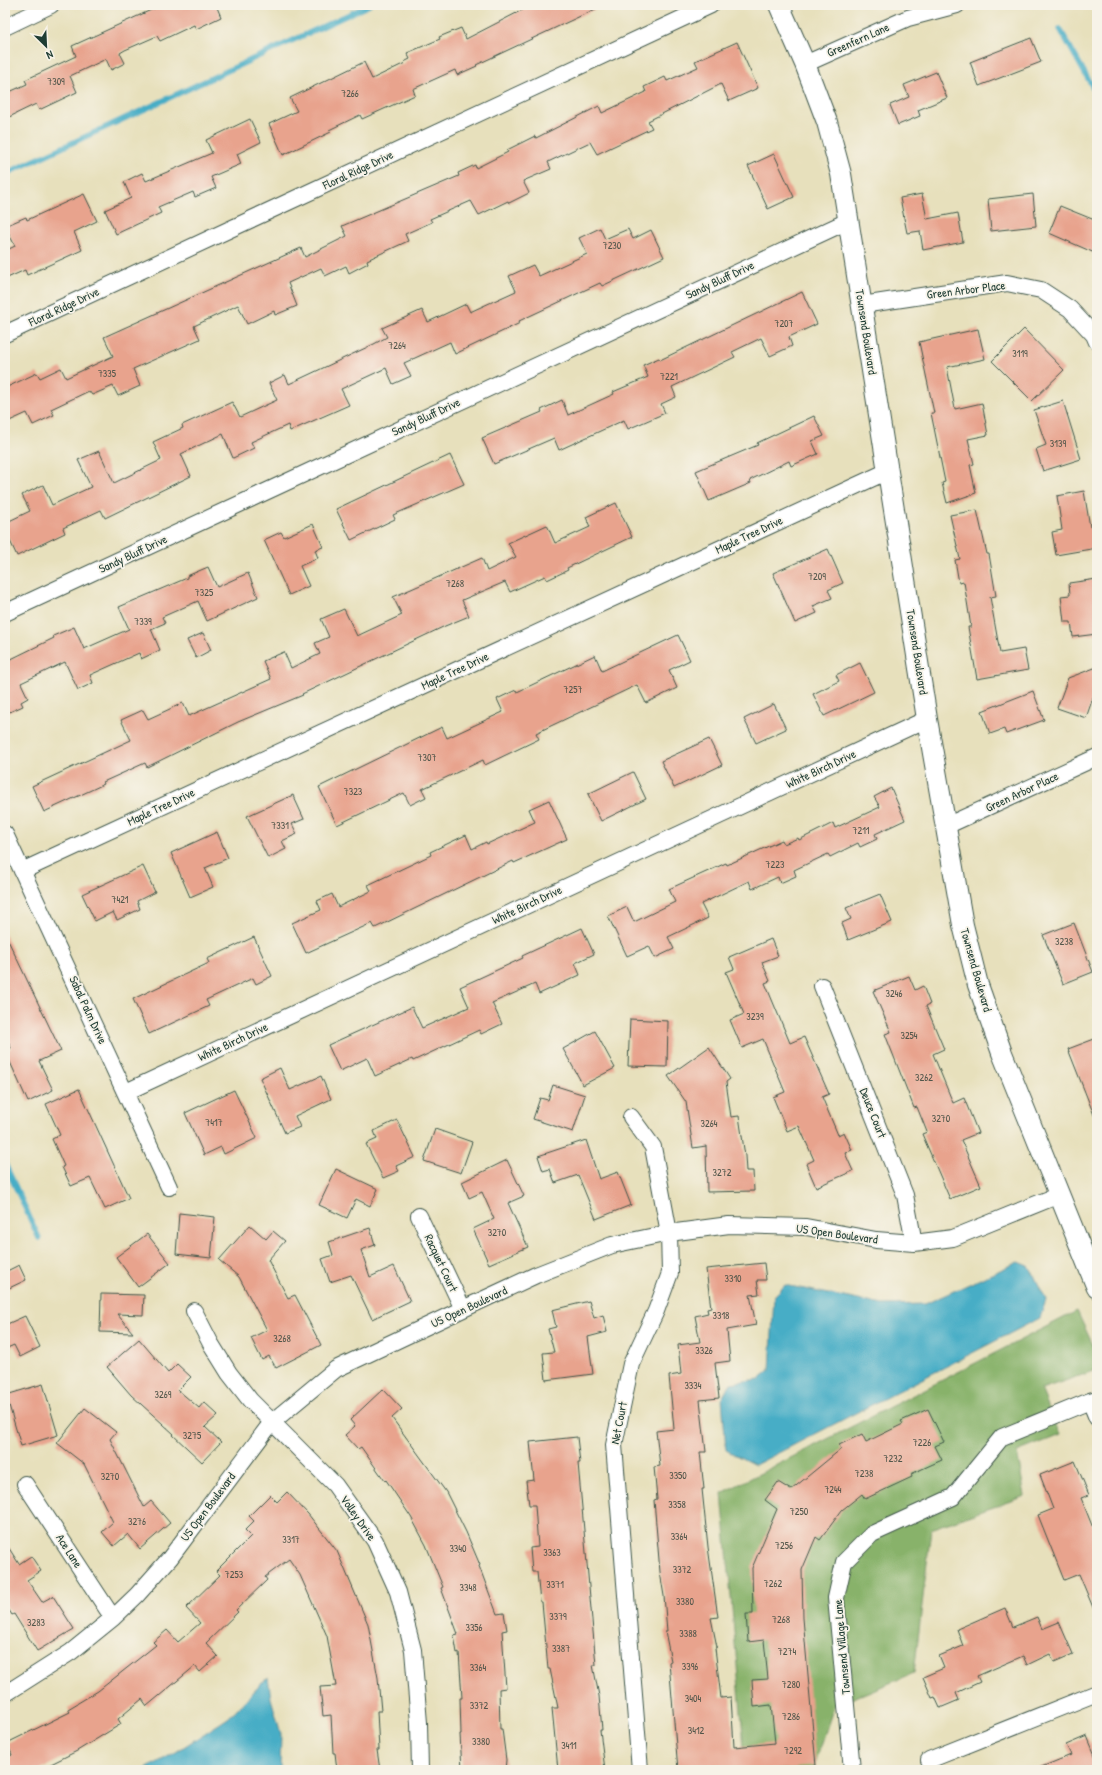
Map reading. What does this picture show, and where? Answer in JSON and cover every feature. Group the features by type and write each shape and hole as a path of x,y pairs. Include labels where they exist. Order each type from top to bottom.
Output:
{"street":[{"path":"5,27 51,5"},
{"name":"Floral Ridge Drive","path":"5,334 711,5"},
{"name":"Townsend Boulevard","path":"779,5 805,64 827,122 841,174 928,719 963,925 978,985 1002,1054 1097,1288"},
{"name":"Greenfern Lane","path":"805,64 908,18 957,5"},
{"name":"Sandy Bluff Drive","path":"5,613 848,221"},
{"name":"Green Arbor Place","path":"862,304 1006,283 1041,290 1070,309 1094,335 1097,342"},
{"name":"Maple Tree Drive","path":"22,872 888,471"},
{"name":"White Birch Drive","path":"126,1092 928,719"},
{"name":"Green Arbor Place","path":"946,826 1097,757"},
{"name":"Sabal Palm Drive","path":"5,834 169,1187"},
{"name":"Deuce Court","path":"822,986 906,1195 914,1243"},
{"name":"Net Court","path":"631,1117 653,1147 668,1233 670,1273 656,1311 631,1364 614,1444 640,1770"},
{"name":"US Open Boulevard","path":"5,1694 71,1652 113,1618 137,1594 170,1558 272,1422 336,1370 463,1309 536,1275 612,1245 668,1233 729,1225 806,1227 876,1240 914,1243 953,1238 1059,1195"},
{"name":"Racquet Court","path":"419,1216 463,1309"},
{"name":"Volley Drive","path":"194,1311 211,1344 229,1373 250,1400 335,1485 375,1541 398,1592 413,1650 419,1722 420,1770"},
{"path":"1094,1400 1097,1418"},
{"name":"Townsend Village Lane","path":"852,1770 836,1598 844,1562 872,1534 953,1497 1002,1437 1094,1400"},
{"name":"Ace Lane","path":"25,1484 113,1618"},
{"path":"929,1760 1097,1693"}],"green space":[{"path":"1077,1311 1097,1354 1097,1370 1041,1389 1060,1435 1017,1452 1025,1496 931,1529 914,1673 834,1706 813,1770 746,1770 722,1493"}],"water":[{"path":"1018,1262 1030,1267 1046,1300 1040,1318 755,1465 726,1450 722,1398 731,1383 759,1379 770,1370 774,1296 785,1285 883,1305 925,1304"},
{"path":"268,1677 271,1698 281,1734 280,1770 144,1770 176,1752 228,1718"}],"building":[{"path":"162,5 216,5 221,17 196,29 194,25 160,41 157,36 125,50 120,53 125,63 111,70 106,59 70,76 77,92 39,110 36,104 5,119 5,94 27,84 25,80 76,56 72,46"},
{"path":"532,5 604,5 457,75 455,70 413,89 415,95 362,119 360,115 329,130 331,132 283,155 269,124 297,111 290,98 364,62 372,79 405,63 404,62 410,59 407,53 440,39 439,37 461,28 466,39"},
{"path":"1031,38 1041,62 979,86 970,62"},
{"path":"737,42 758,88 729,101 721,84 648,121 652,128 597,154 590,142 548,162 551,169 523,181 529,193 509,203 508,201 479,215 471,201 430,219 432,222 405,234 408,241 367,260 368,263 349,273 346,266 325,276 321,268 288,283 297,306 275,315 274,311 247,324 238,305 194,326 200,339 133,369 140,386 118,396 113,386 92,395 89,391 51,409 54,415 33,425 27,413 5,423 5,388 37,373 40,378 61,368 66,378 113,356 104,337 301,248 305,257 347,236 342,226 459,176 458,173 475,165 476,168 508,152 507,150 535,136 536,138 599,106 602,113 646,92 644,87 665,77 667,81 698,67 695,61"},
{"path":"936,72 947,98 918,110 920,116 898,125 890,105 909,97 904,85"},
{"path":"250,119 261,142 237,154 241,164 211,177 216,188 195,197 193,192 158,207 161,213 116,234 105,210 131,198 124,182 142,173 146,181 212,153 206,140"},
{"path":"774,154 794,197 768,209 748,166"},
{"path":"84,194 97,221 74,232 82,250 27,275 25,270 5,279 5,251 15,246 5,226 26,217 27,220"},
{"path":"922,194 927,219 958,213 963,242 923,250 920,231 907,233 900,198"},
{"path":"1033,194 1036,226 991,231 988,199"},
{"path":"1060,206 1097,221 1097,254 1049,233"},
{"path":"600,228 605,239 628,229 633,239 651,230 664,257 602,286 600,283 519,321 520,323 455,354 450,342 404,363 411,376 393,384 386,368 341,389 349,405 290,431 288,425 251,442 254,448 233,458 223,434 181,454 191,476 105,518 101,510 63,528 65,533 17,556 5,530 5,523 30,511 22,495 43,485 52,505 91,487 78,460 99,451 114,483 161,460 153,442 183,428 182,425 232,402 240,417 277,400 269,383 285,375 289,384 374,344 387,337 382,328 422,310 428,322 466,304 470,312 516,291 509,276 533,265 539,276 587,254 579,238"},
{"path":"802,292 817,324 789,337 792,346 770,356 761,338 732,352 735,357 672,387 676,397 661,404 665,413 628,429 624,420 559,450 554,438 494,464 482,438 542,412 541,410 562,400 568,415 614,394 613,392 648,377 643,365 659,358 660,360"},
{"path":"978,329 985,359 947,367 955,409 982,403 988,435 968,439 974,464 970,465 976,493 947,503 942,483 945,482 931,413 934,413 919,342"},
{"path":"1024,329 1064,370 1032,401 992,361"},
{"path":"1063,401 1081,459 1043,471 1036,449 1046,445 1034,410"},
{"path":"814,416 824,436 812,441 818,454 791,466 789,461 750,480 751,483 709,501 696,471 758,445 757,443"},
{"path":"450,455 464,484 393,515 395,519 351,540 336,509"},
{"path":"1084,491 1090,527 1097,526 1097,548 1056,555 1052,532 1062,530 1057,496"},
{"path":"616,503 632,537 567,568 568,570 547,580 545,576 510,592 505,582 462,600 469,616 302,694 303,695 238,722 147,767 145,763 103,782 104,784 44,812 32,786 131,740 121,720 143,710 148,719 183,703 189,716 271,679 263,661 284,652 291,668 320,654 315,643 329,637 321,619 344,609 357,636 402,615 393,597 482,558 487,571 516,557 508,543 547,525 555,543 590,527 586,517"},
{"path":"977,510 987,554 989,554 996,596 990,597 1000,653 1024,649 1028,670 977,679 968,627 971,627 964,582 959,583 955,560 960,559 950,515"},
{"path":"313,524 323,547 315,550 318,558 300,566 309,586 289,595 264,540 281,532 284,537"},
{"path":"828,549 843,583 828,590 832,598 813,606 817,613 795,623 773,573"},
{"path":"208,567 217,587 248,573 258,597 207,621 198,601 162,617 165,623 151,629 160,650 141,659 139,653 90,675 93,683 78,690 65,662 21,683 28,698 21,702 23,706 5,714 5,662 54,638 53,636 74,627 84,649 129,629 119,607 187,578 187,576"},
{"path":"1097,579 1097,634 1073,637 1071,622 1064,622 1061,596 1070,595 1069,583"},
{"path":"203,633 211,650 196,658 187,640"},
{"path":"678,635 690,660 669,670 677,688 646,703 637,685 536,733 539,739 485,765 483,760 422,789 426,797 410,805 404,793 337,825 319,787 442,727 447,738 503,712 497,699 516,690 517,692 595,655 602,671"},
{"path":"860,663 874,692 824,716 813,694 839,681 836,675"},
{"path":"1097,667 1097,686 1086,718 1057,708 1068,678"},
{"path":"1033,691 1044,720 1006,734 1004,729 990,734 982,711"},
{"path":"774,704 786,729 756,743 744,719"},
{"path":"709,739 722,765 674,788 661,761"},
{"path":"633,772 646,799 601,821 588,794"},
{"path":"891,788 905,820 875,834 877,839 860,847 858,843 830,857 828,854 794,870 796,876 780,883 778,877 752,889 749,881 701,904 708,918 668,937 674,949 655,958 649,946 627,956 608,916 627,907 634,922 675,902 669,889 782,840 784,844 798,838 799,840 833,823 835,828 880,807 874,797"},
{"path":"293,795 304,819 292,824 297,834 282,841 286,849 268,858 247,816"},
{"path":"549,800 567,839 514,863 513,861 375,928 372,923 306,953 292,923 321,910 317,901 332,894 338,907 371,891 368,885 431,855 430,852 466,835 472,849 486,842 487,844 535,822 529,809"},
{"path":"217,832 228,858 205,868 213,887 190,897 171,853"},
{"path":"143,866 155,892 137,901 140,909 117,920 113,912 95,921 82,894"},
{"path":"880,894 892,922 848,940 842,923 851,919 846,908"},
{"path":"1074,923 1093,972 1063,984 1043,935"},
{"path":"582,928 594,954 575,963 580,975 539,994 535,984 492,1003 502,1024 481,1034 479,1030 413,1061 412,1059 375,1076 367,1058 340,1071 328,1045 412,1007 422,1028 469,1007 460,987 523,958 522,956"},
{"path":"5,934 61,1051 39,1061 53,1090 28,1102 5,1051 11,1048 5,1036"},
{"path":"254,937 272,976 256,984 253,978 206,1000 209,1006 149,1034 133,999 209,963 207,959"},
{"path":"771,939 778,956 762,962 770,981 765,983 790,1043 804,1037 829,1094 822,1097 838,1135 844,1132 852,1150 845,1153 853,1171 816,1187 806,1164 814,1160 799,1126 787,1131 773,1097 785,1092 763,1039 742,1048 730,1020 744,1014 726,972 734,969 729,957"},
{"path":"909,976 915,990 923,986 930,1004 926,1006 944,1049 933,1054 953,1103 964,1098 978,1133 961,1140 981,1186 950,1199 922,1134 927,1132 917,1107 914,1108 885,1034 891,1032 873,991"},
{"path":"630,1019 668,1021 667,1067 628,1066"},
{"path":"595,1031 615,1068 583,1085 563,1049"},
{"path":"1097,1038 1097,1120 1096,1120 1068,1049"},
{"path":"709,1047 730,1079 726,1082 731,1117 739,1116 746,1171 753,1171 754,1191 707,1192 706,1146 693,1148 686,1102 668,1076"},
{"path":"280,1068 290,1090 321,1076 331,1099 295,1116 300,1127 285,1133 260,1078"},
{"path":"553,1085 585,1095 573,1132 533,1119 540,1098 548,1100"},
{"path":"79,1089 129,1198 105,1209 90,1178 71,1186 62,1167 64,1166 52,1139 60,1135 46,1104"},
{"path":"234,1090 257,1138 224,1154 221,1147 204,1155 185,1113"},
{"path":"397,1120 415,1157 396,1166 399,1171 383,1178 366,1144 377,1139 374,1131"},
{"path":"435,1129 472,1142 461,1173 424,1161"},
{"path":"586,1140 599,1179 618,1172 631,1205 596,1219 578,1175 555,1183 550,1169 543,1171 538,1156"},
{"path":"507,1160 524,1196 508,1203 528,1247 489,1264 473,1229 494,1219 482,1192 469,1198 462,1182"},
{"path":"336,1169 378,1189 370,1206 356,1199 347,1218 319,1205"},
{"path":"179,1213 215,1217 211,1258 176,1254"},
{"path":"250,1225 266,1239 273,1231 285,1241 268,1260 288,1298 295,1295 321,1345 276,1368 269,1356 262,1360 251,1338 267,1330 239,1277 219,1260"},
{"path":"370,1228 375,1245 361,1250 370,1277 394,1266 410,1301 372,1319 351,1275 330,1282 322,1259 333,1255 329,1242"},
{"path":"147,1234 170,1263 138,1287 116,1257"},
{"path":"764,1263 766,1280 757,1280 759,1294 750,1295 756,1325 727,1330 730,1361 715,1363 719,1398 700,1400 706,1452 700,1452 704,1489 702,1489 708,1547 718,1617 711,1618 717,1647 715,1648 721,1698 731,1697 734,1747 775,1743 771,1705 754,1707 752,1680 768,1679 764,1640 748,1642 746,1614 753,1614 752,1568 777,1509 765,1500 778,1482 791,1490 841,1449 839,1445 862,1434 866,1442 903,1424 901,1421 928,1409 944,1442 935,1446 942,1460 911,1474 912,1477 865,1499 862,1494 842,1510 820,1540 816,1537 802,1570 803,1618 816,1766 777,1770 678,1770 669,1662 671,1661 665,1631 667,1631 654,1500 657,1499 654,1467 660,1466 656,1431 674,1429 669,1376 681,1374 678,1345 700,1342 695,1316 708,1313 707,1309 711,1308 706,1269"},
{"path":"19,1265 26,1280 5,1290 5,1272"},
{"path":"101,1294 144,1295 143,1315 117,1314 133,1333 100,1332"},
{"path":"589,1301 594,1318 603,1315 607,1332 588,1337 593,1374 546,1380 543,1353 554,1352 548,1329 556,1327 552,1310"},
{"path":"25,1316 40,1347 20,1357 14,1345 5,1349 5,1325"},
{"path":"139,1339 168,1373 177,1364 191,1377 178,1390 199,1408 204,1402 218,1415 205,1427 221,1442 202,1462 131,1395 107,1367"},
{"path":"43,1384 58,1435 21,1446 6,1395"},
{"path":"383,1389 402,1409 392,1418 446,1492 466,1532 480,1565 479,1566 497,1614 504,1613 507,1630 502,1631 506,1688 499,1689 500,1729 502,1729 506,1760 505,1770 462,1770 460,1698 462,1698 459,1652 457,1653 454,1635 458,1634 441,1588 443,1587 426,1545 411,1517 361,1447 358,1449 345,1435 355,1426 350,1420"},
{"path":"85,1408 116,1432 110,1439 144,1507 151,1501 170,1523 140,1549 128,1534 114,1546 102,1532 113,1522 84,1464 57,1443"},
{"path":"577,1437 596,1665 593,1665 599,1696 602,1730 600,1730 605,1770 558,1770 552,1708 558,1708 550,1669 548,1669 542,1602 540,1602 537,1572 532,1572 530,1548 538,1547 535,1505 529,1505 526,1481 534,1480 530,1442"},
{"path":"1075,1461 1089,1495 1081,1498 1097,1538 1097,1617 1079,1574 1064,1580 1038,1515 1053,1509 1040,1475"},
{"path":"287,1492 308,1514 337,1551 368,1624 378,1678 381,1711 377,1711 379,1750 377,1750 380,1770 337,1770 335,1753 333,1753 331,1715 323,1716 320,1687 336,1686 327,1636 300,1575 289,1559 265,1577 267,1580 236,1610 238,1612 206,1643 218,1656 200,1672 195,1666 147,1706 142,1699 118,1719 121,1724 77,1751 39,1770 5,1770 5,1758 12,1755 7,1743 70,1712 68,1709 98,1691 156,1645 153,1642 167,1630 178,1642 200,1623 186,1608 220,1575 216,1571 251,1536 245,1530 254,1521 249,1516 270,1495 277,1502"},
{"path":"5,1542 19,1564 31,1556 41,1571 27,1580 42,1602 53,1596 74,1629 37,1651 14,1614 12,1615 5,1604"},
{"path":"1005,1608 1013,1627 1037,1617 1042,1629 1059,1622 1073,1654 1054,1662 1050,1654 1027,1665 1023,1656 977,1676 980,1682 956,1693 959,1700 940,1708 935,1697 932,1698 923,1677 944,1668 939,1656 963,1646 957,1629"},
{"path":"1087,1736 1097,1760 1097,1770 1034,1770 1071,1755 1066,1745"}],"waterway":[{"path":"5,174 369,5"},
{"path":"1060,29 1097,95"},
{"path":"5,1164 39,1238"}]}
